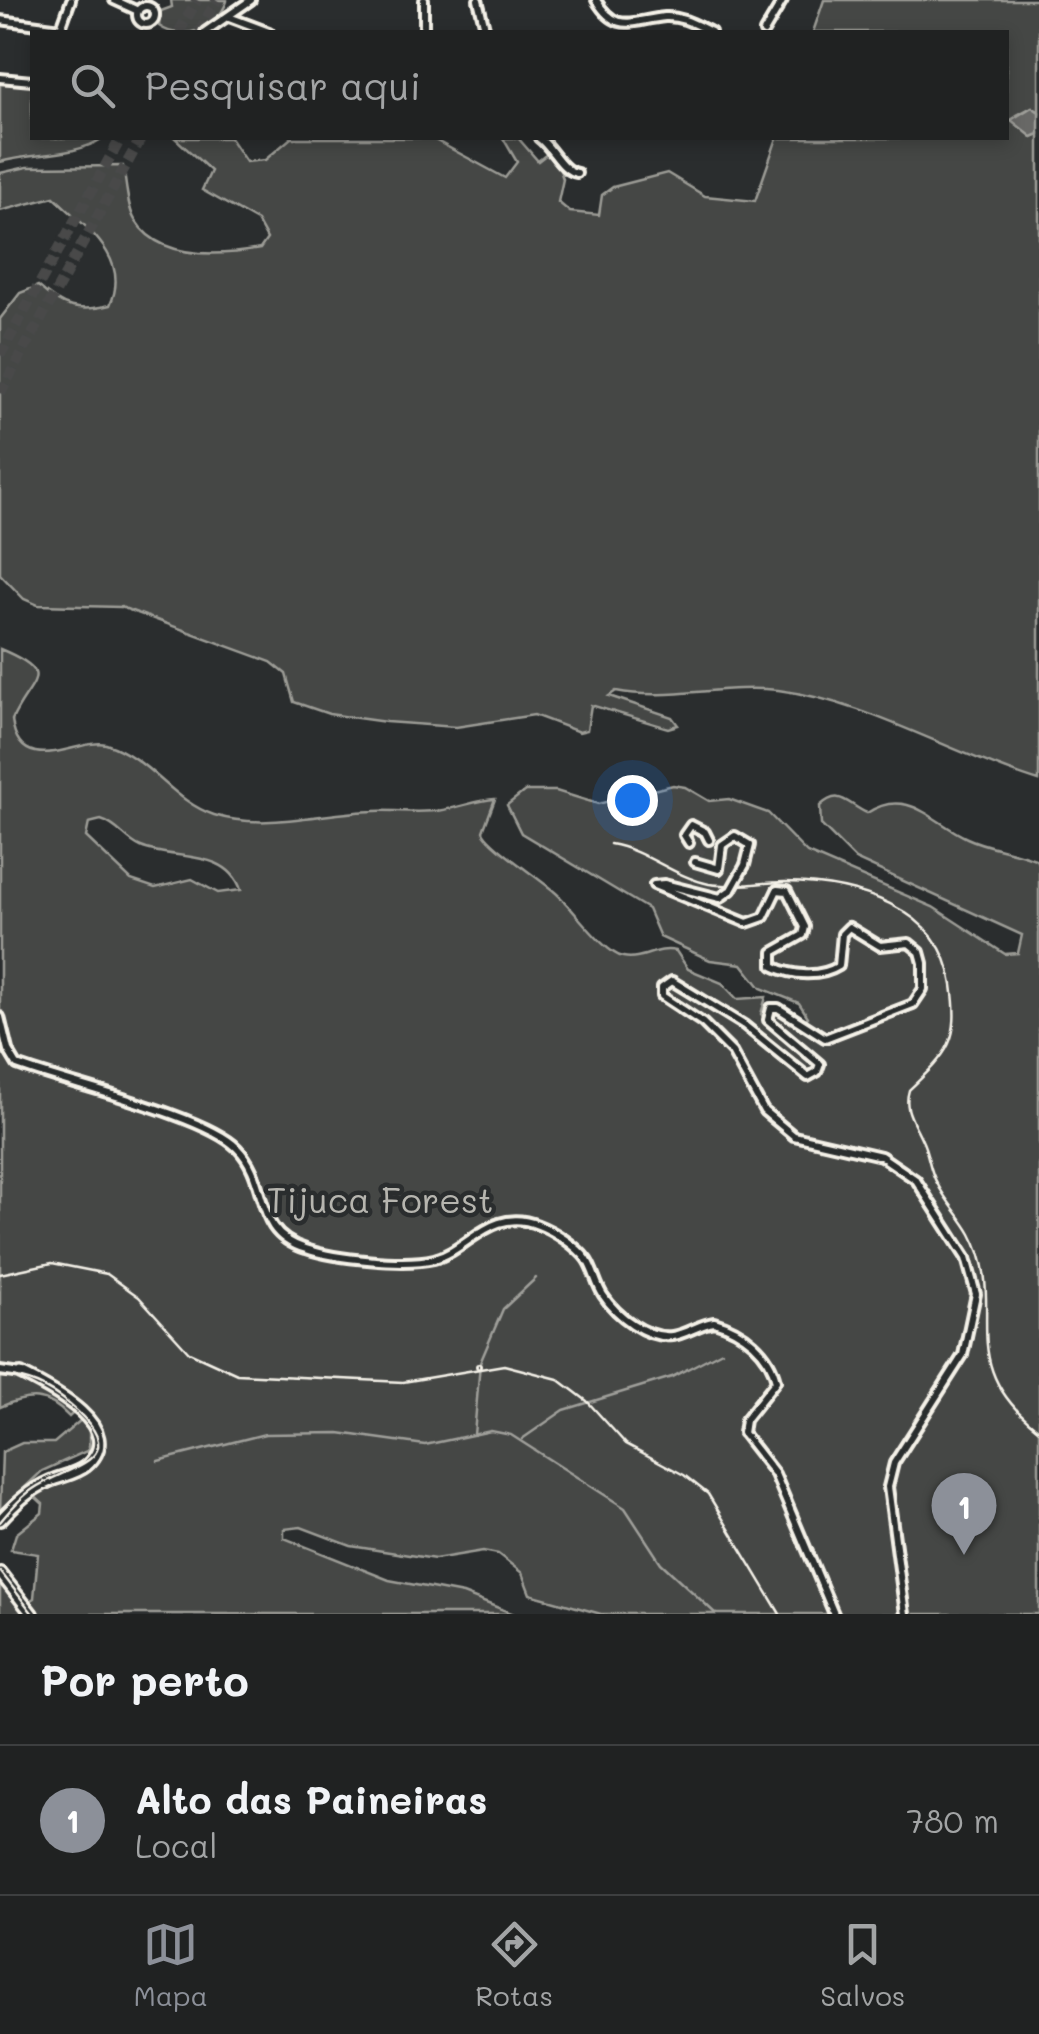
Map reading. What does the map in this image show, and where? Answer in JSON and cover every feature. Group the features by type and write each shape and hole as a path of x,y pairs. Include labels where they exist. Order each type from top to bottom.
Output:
{"street":[{"path":"0,20 61,28 71,0"},
{"path":"114,0 138,11"},
{"path":"209,30 252,0"},
{"path":"424,0 424,30"},
{"path":"478,0 486,30"},
{"path":"596,0 613,22 625,26 664,17 684,19 707,30"},
{"path":"765,30 784,0"},
{"path":"227,17 263,30"},
{"path":"0,78 30,81"},
{"path":"542,140 554,148 570,172 578,173"},
{"path":"689,843 684,836 691,826 705,832 708,840"},
{"path":"695,862 719,869 722,845 735,836 750,845 745,865 731,890 720,898 664,884 654,886 747,923 764,917 777,890 787,891 805,927 802,935 772,952 773,966 783,971 821,974 839,966 842,934 850,926 880,946 909,943 920,952 923,988 913,1004 836,1038 815,1035 778,1008 771,1008 768,1020 820,1064 818,1072 808,1077 744,1024 690,990 672,981 662,988 662,996 703,1023 732,1052 764,1111 794,1136 880,1156 916,1180 966,1258 976,1294 963,1355 894,1463 888,1486 905,1614"},
{"path":"0,1017 8,1050 17,1065 192,1124 238,1148 254,1174 268,1224 286,1241 307,1250 352,1257 431,1260 491,1226 531,1222 576,1249 591,1267 601,1293 620,1316 652,1334 670,1336 714,1322 743,1336 762,1351 776,1381 745,1420 743,1433 782,1488 834,1614"},
{"path":"0,1373 21,1374 58,1394 86,1416 97,1431 99,1444 86,1466 26,1494 0,1520"},
{"path":"0,1573 32,1614"}],"green space":[{"path":"171,0 227,0 216,19 199,30 166,30 159,26 161,11 172,7"},
{"path":"824,0 1039,0 1039,112 1032,107 1017,115 1032,137 1039,134 1039,781 844,705 778,690 656,694 616,691 609,696 672,717 678,725 668,728 591,705 587,730 579,732 534,715 456,727 329,714 294,702 286,674 271,662 121,607 38,605 24,599 0,574 0,319 20,293 38,286 63,304 79,308 110,305 115,273 102,245 54,197 0,211 0,173 27,167 123,166 132,215 146,233 175,249 209,254 260,249 267,239 257,221 202,190 211,171 177,140 231,140 246,162 265,160 289,140 435,140 505,178 517,162 504,140 520,140 538,161 547,154 556,157 563,179 558,202 570,212 599,215 602,195 613,187 667,173 705,196 755,201 776,140 1009,140 1009,30 814,30"},
{"path":"0,84 30,84 30,140 99,140 66,152 0,162"},
{"name":"Tijuca Forest","path":"0,649 30,665 35,672 32,687 12,720 17,738 27,748 39,753 106,744 136,759 186,800 214,815 274,821 355,812 434,811 495,799 483,831 486,837 556,893 615,954 630,958 662,950 676,951 688,969 722,983 737,999 766,997 761,1014 767,1022 775,1010 800,1027 808,1017 799,1003 761,988 742,964 710,960 660,937 648,909 521,833 507,805 525,791 556,791 598,804 673,785 685,787 709,801 729,799 768,813 807,853 933,907 1005,954 1018,953 1022,935 855,859 821,825 820,806 833,798 844,799 867,813 895,803 908,805 967,838 1039,863 1039,1614 601,1614 530,1594 522,1573 498,1554 483,1551 435,1559 351,1546 301,1527 284,1529 284,1538 389,1580 463,1594 514,1614 0,1614 0,1584 24,1604 34,1598 38,1554 11,1550 16,1534 42,1513 43,1504 31,1493 98,1451 100,1437 96,1420 82,1405 69,1417 53,1404 37,1398 0,1407","holes":["107,822 141,847 198,858 224,868 241,890 218,893 192,879 155,888 131,880 86,837 89,823"]},
{"path":"81,1420 89,1427 89,1450 42,1471 0,1511 2,1452 22,1443 54,1443"}],"shaded area":[{"path":"1032,107 1039,112 1039,134 1032,137 1011,120"}],"waterway":[{"path":"474,1435 480,1363 503,1309 536,1278"},
{"path":"522,1439 564,1410 672,1377 722,1351"},
{"path":"158,1461 265,1434 339,1433 425,1445 491,1431 511,1435 625,1508 661,1563 716,1614"}],"tunnel":[{"path":"180,30 197,0"},
{"path":"200,30 217,0"},
{"path":"0,355 120,140"},
{"path":"0,393 140,140"},
{"path":"695,862 709,840"}],"tram line":[{"path":"610,844 709,884 811,883 865,894 890,904 931,935 944,958 952,985 954,1020 949,1045 909,1090 908,1110 934,1178 971,1234 981,1261 986,1286 986,1334 996,1381 1012,1405 1039,1430"},
{"path":"0,1274 52,1263 107,1274 139,1297 189,1352 237,1374 403,1382 504,1365 558,1379 587,1401 626,1444 684,1475 708,1494 780,1614"},
{"path":"0,1377 28,1381 54,1393 89,1424 98,1438 97,1450 90,1459 33,1489 0,1522"},
{"path":"0,1571 33,1614"}],"place":[{"name":"Alto das Paineiras","path":"964,1555"}]}
